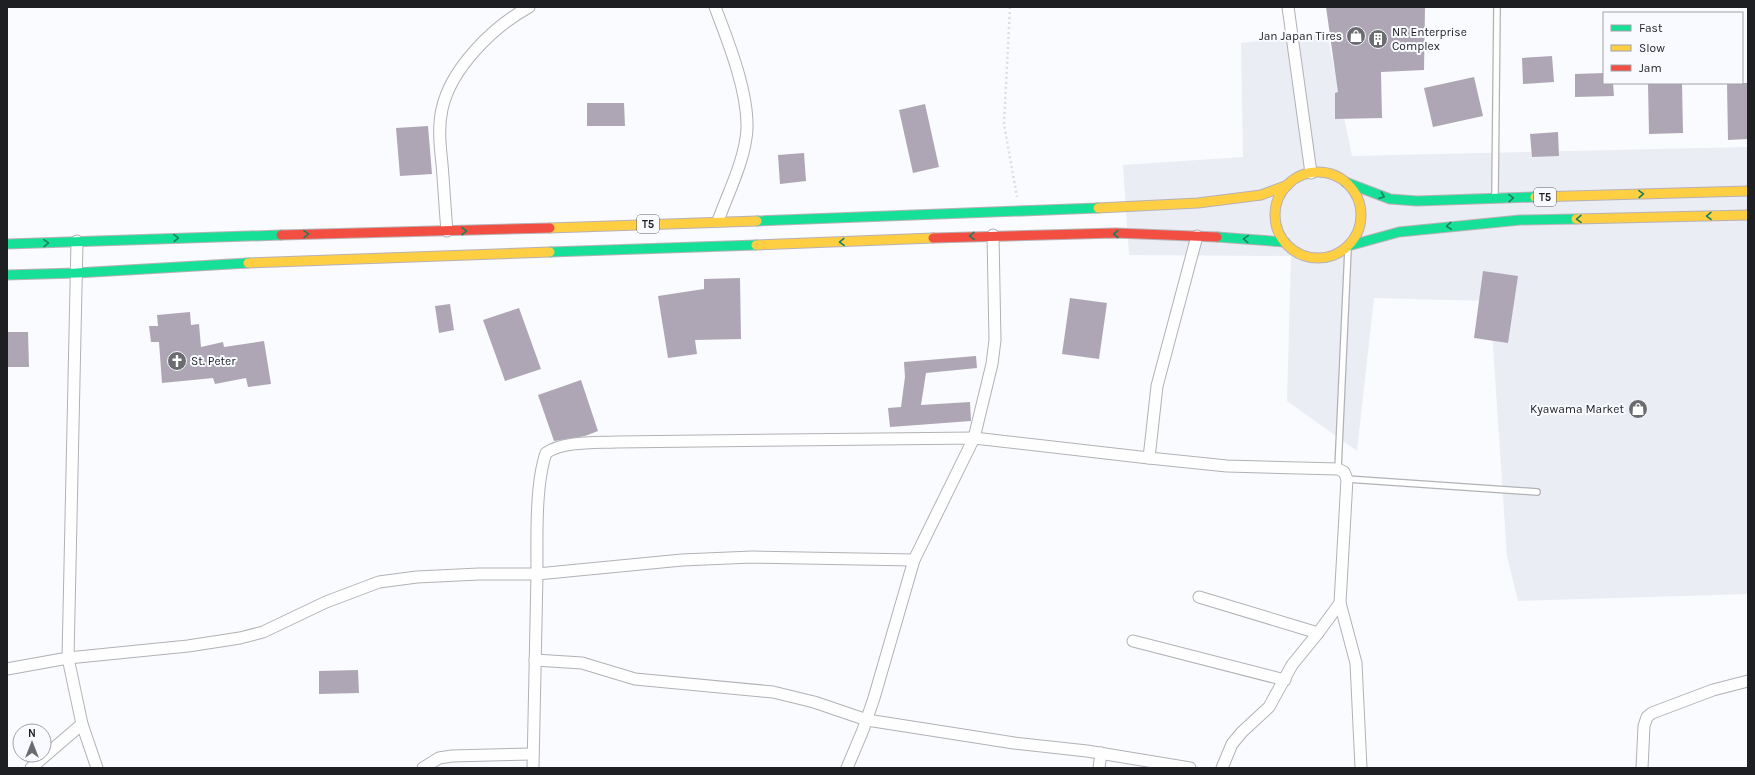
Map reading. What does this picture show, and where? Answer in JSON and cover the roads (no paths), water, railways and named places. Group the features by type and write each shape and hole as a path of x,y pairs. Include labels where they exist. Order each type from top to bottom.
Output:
{"highway":[{"name":"T5","path":"1748,191 1417,201 1390,199 1326,173 1311,173 1294,180 1288,185 1278,200 1276,213 1277,227 1285,242 1298,253 1315,258 1333,255 1348,246 1399,232 1452,225 1520,220 1748,215"},
{"name":"T5","path":"1346,182 1357,196 1361,214 1358,231 1348,246"},
{"name":"T5","path":"7,244 207,236 447,231 1020,211 1198,203 1260,195 1288,185"},
{"name":"T5","path":"7,275 76,273 227,264 993,236 1116,233 1197,236 1285,242"}],"street":[{"path":"447,231 440,130 442,110 448,93 461,70 477,48 495,30 529,7"},
{"path":"715,7 728,41 741,87 747,128 743,151 718,221"},
{"path":"1288,7 1311,173"},
{"path":"847,768 867,720 914,560 974,438 990,370 995,340 993,236"},
{"path":"1148,458 1158,386 1197,236"},
{"path":"77,241 68,658 82,724 97,768"},
{"path":"533,768 536,574 541,480 543,461 546,453 551,450 580,444 616,442 974,438 1227,466 1338,469 1344,472 1347,479 1340,603 1356,663 1361,768"},
{"path":"7,669 68,658 188,646 240,638 263,632 326,602 379,582 417,577 479,574 536,574 682,560 739,558 914,560"},
{"path":"1199,598 1318,633"},
{"path":"1222,768 1232,744 1242,732 1269,707 1292,665 1340,603"},
{"path":"1133,641 1285,680"},
{"path":"535,660 582,663 635,679 773,692 814,702 867,720 1014,743 1101,753 1190,768"},
{"path":"1642,768 1644,726 1647,717 1652,713 1713,690 1748,681"},
{"path":"31,768 82,724"},
{"path":"1099,768 1101,753"},
{"path":"423,768 439,758 452,756 533,754"}],"lane":[{"path":"1495,198 1497,7"},
{"path":"1338,469 1348,246"},
{"path":"1347,479 1537,492"}],"place":[{"name":"Jan Japan Tires","path":"1356,36"},
{"name":"NR Enterprise Complex","path":"1378,39"},
{"name":"St. Peter","path":"177,361"},
{"name":"Kyawama Market","path":"1638,409"}]}
